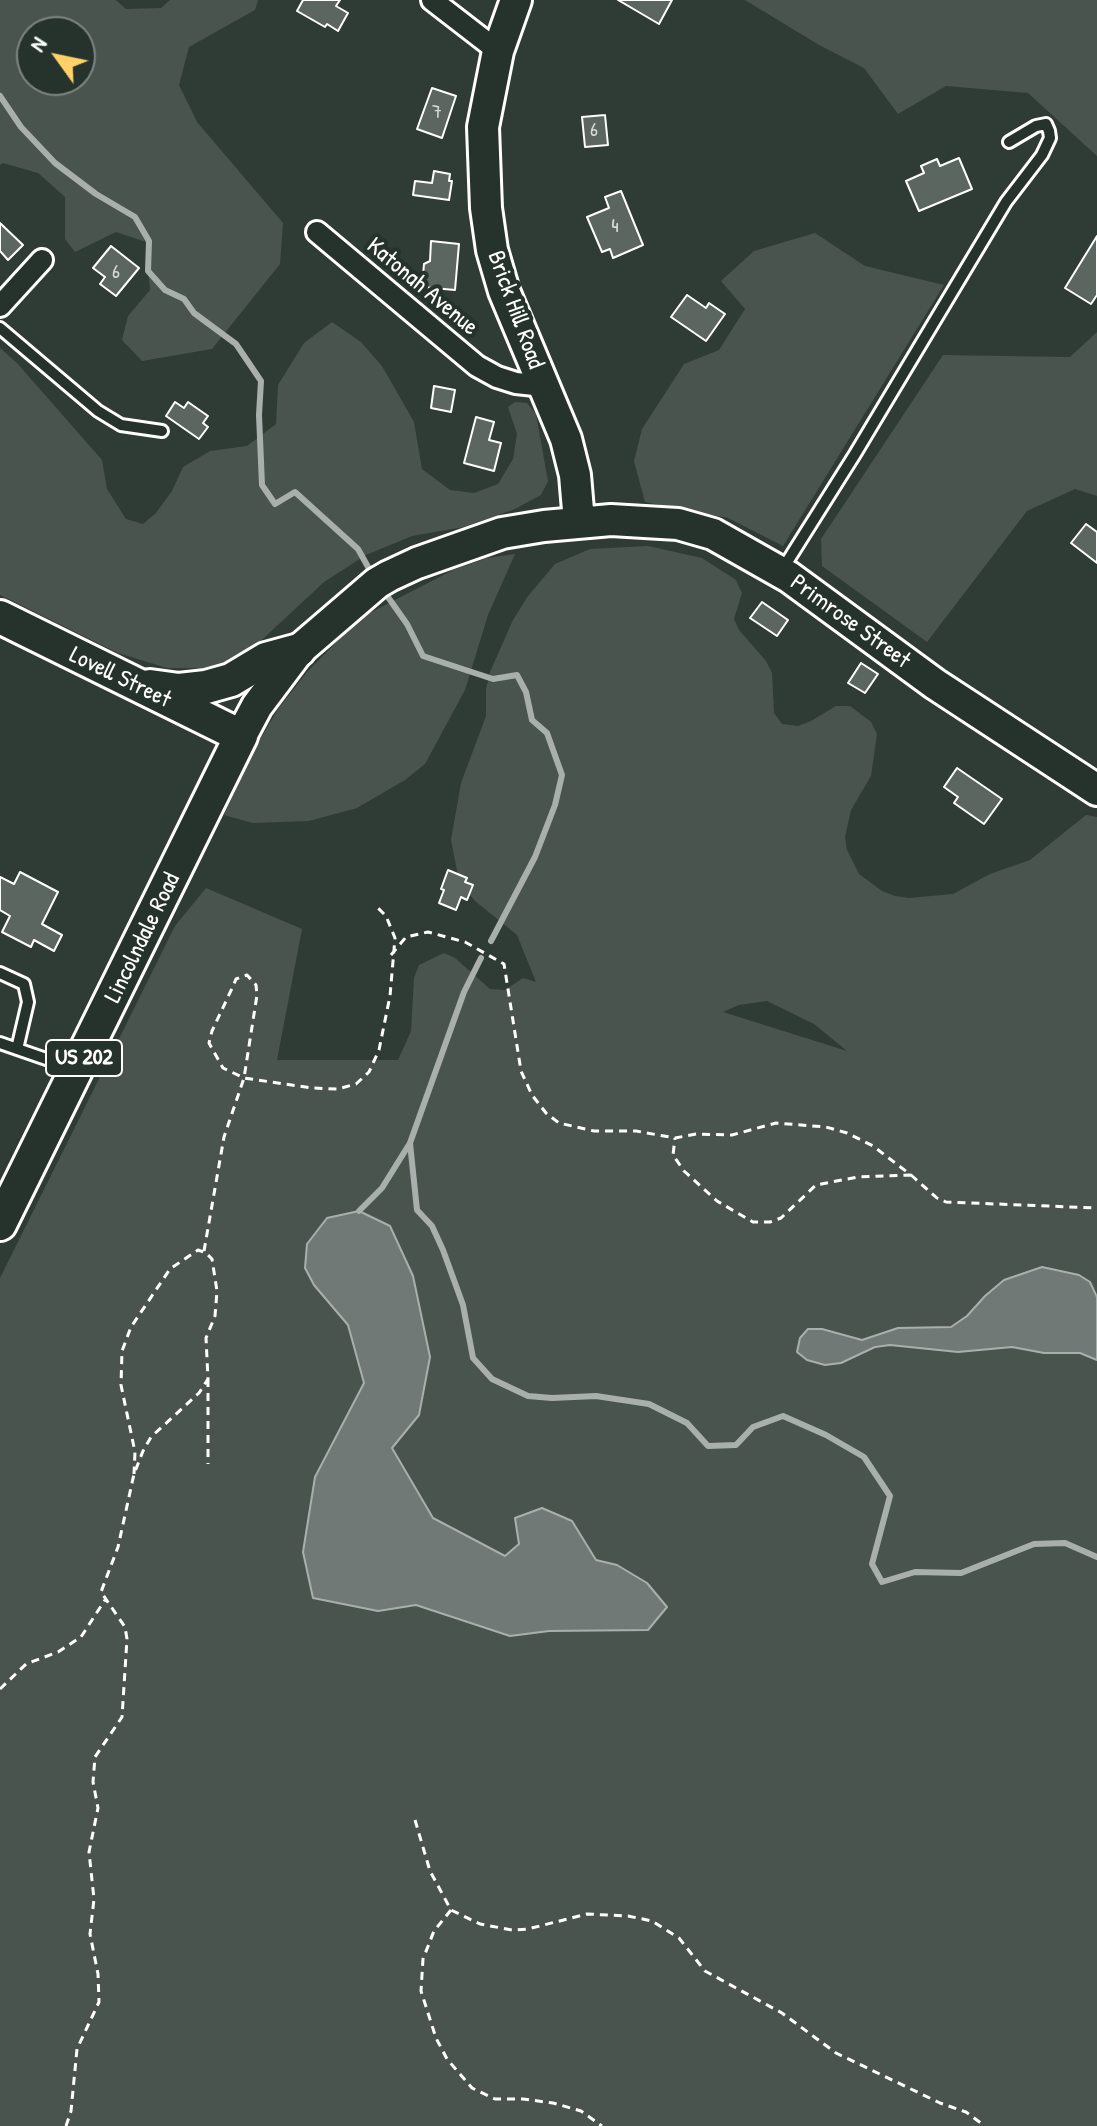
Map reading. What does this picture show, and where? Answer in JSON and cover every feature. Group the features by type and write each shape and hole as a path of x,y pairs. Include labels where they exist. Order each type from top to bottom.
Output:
{"main road":[{"name":"Brick Hill Road","path":"516,0 498,51 483,127 486,208 492,250 504,291 566,439 575,475 579,522"},
{"name":"Primrose Street","path":"241,736 257,706 299,650 377,583 417,563 502,533 611,520 678,524 713,534 781,572 935,684 1097,790"},
{"name":"Lovell Street","path":"0,617 241,736"},
{"path":"119,677 152,687 179,690 206,687 231,680 266,659 299,650"},
{"name":"Lincolndale Road","path":"0,1224 241,736"}],"street":[{"path":"432,0 498,51"},
{"name":"Katonah Avenue","path":"317,232 477,366 516,383 544,386"},
{"path":"0,306 42,260"}],"lane":[{"path":"781,572 1006,202 1042,155 1050,138 1049,131 1046,124 1036,126 1009,142"},
{"path":"0,328 98,411 121,425 162,431"},
{"path":"0,973 24,984 28,1002 17,1049"},
{"path":"0,1043 78,1070"}],"path":[{"path":"204,1252 224,1137 244,1078 257,995 256,985 247,975 236,979 209,1043 223,1068 244,1078 312,1088 338,1089 356,1084 369,1072 379,1050 390,996 391,955 395,938 386,916 375,905"},
{"path":"391,955 399,943 414,934 428,932 465,942 504,964 521,1071 532,1095 546,1113 559,1123 576,1129 636,1131 675,1138 696,1134 732,1135 776,1123 826,1127 873,1146 946,1202 1095,1208"},
{"path":"675,1138 673,1155 684,1171 717,1201 753,1222 770,1222 781,1218 816,1185 858,1177 911,1175"},
{"path":"66,2126 71,2111 77,2049 99,2002 98,1974 90,1934 94,1899 89,1852 98,1808 93,1782 95,1757 122,1717 125,1627 101,1592 118,1547 134,1474 135,1452 121,1385 122,1351 131,1327 170,1269 198,1250 212,1259 217,1291 215,1316 206,1338 208,1464"},
{"path":"134,1474 151,1437 199,1393 208,1379"},
{"path":"0,1689 26,1664 58,1652 81,1637 105,1600"},
{"path":"415,1820 430,1871 451,1910 480,1924 512,1930 587,1914 628,1916 652,1921 679,1938 705,1971 782,2013 836,2053 940,2103 966,2112 985,2126"},
{"path":"451,1910 434,1931 423,1959 421,1991 436,2038 447,2059 472,2088 495,2099 553,2103 581,2111 602,2126"}],"shaded area":[{"path":"0,0 116,0 126,9 161,8 170,0 258,0 255,10 189,47 179,85 197,122 283,223 280,264 212,349 142,361 122,340 128,316 150,290 146,242 116,232 75,252 65,239 65,197 38,173 3,163 0,165"},
{"path":"745,0 1097,0 1097,156 1028,93 946,86 898,114 864,68"},
{"path":"815,233 865,266 944,285 783,546 728,518 645,502 634,461 642,429 684,364 719,350 745,309 721,281 754,251"},
{"path":"332,322 361,342 382,366 414,422 422,469 450,490 474,493 498,484 513,459 517,434 508,407 515,402 527,403 536,414 548,481 541,495 515,509 464,527 412,536 366,555 324,582 250,651 229,665 167,668 118,653 0,595 0,348 17,363 102,460 107,489 126,519 143,524 156,513 172,491 183,467 210,451 247,446 276,424 278,385 304,343"},
{"path":"1097,332 1097,496 1075,489 1027,511 927,642 822,566 821,539 943,355 1070,357"},
{"path":"648,546 702,558 736,580 742,593 734,619 772,673 774,713 782,724 798,726 836,706 850,706 871,722 877,734 871,776 851,810 845,837 847,850 859,874 882,891 909,898 953,894 990,874 1030,860 1086,815 1097,817 1097,2126 0,2126 0,1278 175,926 206,888 302,929 277,1060 398,1060 411,1031 414,978 419,965 444,953 455,958 490,989 505,990 523,978 536,982 517,935 475,901 459,881 451,840 461,783 486,716 486,689 490,672 513,620 555,564 590,549","holes":["767,1001 814,1024 847,1051 723,1012 739,1005"]},
{"path":"515,554 488,615 465,690 425,764 405,780 357,808 309,821 253,823 224,815 254,750 278,709 307,672 360,618 453,570 487,558"},
{"path":"359,1211 390,1226 413,1276 430,1357 419,1415 392,1448 433,1518 505,1556 519,1544 515,1518 542,1508 572,1521 596,1560 617,1565 647,1583 667,1607 648,1630 549,1631 510,1636 416,1605 378,1611 313,1598 303,1552 315,1477 364,1383 348,1325 314,1285 305,1268 307,1244 327,1218"},
{"path":"1042,1267 1079,1275 1090,1282 1097,1297 1097,1360 1080,1353 1044,1353 1012,1347 958,1352 890,1345 875,1347 841,1363 825,1365 807,1360 797,1352 800,1338 808,1329 822,1329 862,1340 898,1328 951,1327 1004,1280"}],"building":[{"path":"303,0 340,0 336,6 348,13 338,31 297,11"},
{"path":"618,0 672,0 659,24"},
{"path":"432,88 456,96 442,138 417,129"},
{"path":"605,115 608,145 585,147 582,117"},
{"path":"959,158 972,189 919,211 906,181 924,173 921,166 937,159 940,166"},
{"path":"434,171 450,174 449,200 413,195 415,181 432,183"},
{"path":"621,191 643,245 613,258 610,249 602,252 587,217 609,208 605,197"},
{"path":"0,223 23,245 8,260 0,251"},
{"path":"1097,236 1097,295 1091,304 1065,288"},
{"path":"431,241 459,244 455,290 422,287 424,264 430,261"},
{"path":"111,246 139,268 116,296 100,284 105,277 93,268"},
{"path":"687,295 706,308 709,303 725,314 706,341 671,317"},
{"path":"434,386 455,390 451,412 431,408"},
{"path":"175,402 184,408 188,402 208,416 203,423 208,427 199,439 166,416"},
{"path":"476,417 494,422 489,440 501,443 494,471 464,463"},
{"path":"1086,524 1097,532 1097,563 1071,543"},
{"path":"762,602 788,620 777,636 750,618"},
{"path":"861,663 878,674 865,693 848,683"},
{"path":"957,768 1002,799 984,824 954,803 958,797 944,787"},
{"path":"448,870 467,878 465,882 473,885 467,900 461,897 456,910 439,903"},
{"path":"20,872 58,892 42,924 62,935 54,951 34,940 31,947 2,932 10,916 0,910 0,877 14,884"}],"waterway":[{"path":"0,96 21,127 55,163 96,194 135,217 149,241 148,271 165,290 184,299 194,313 236,344 261,381 262,485 275,504 295,492 358,549 372,574"},
{"path":"383,590 407,624 423,656 493,679 517,675 526,692 532,720 547,733 562,775 555,805 535,857 491,941"},
{"path":"359,1211 382,1188 410,1143 464,992 481,958"},
{"path":"410,1143 417,1210 432,1226 443,1250 463,1305 473,1358 492,1379 528,1396 596,1396 649,1404 687,1423 708,1446 736,1445 753,1427 783,1416 826,1435 864,1457 890,1496 872,1564 882,1582 915,1572 961,1573 1034,1544 1065,1543 1097,1557"}]}
